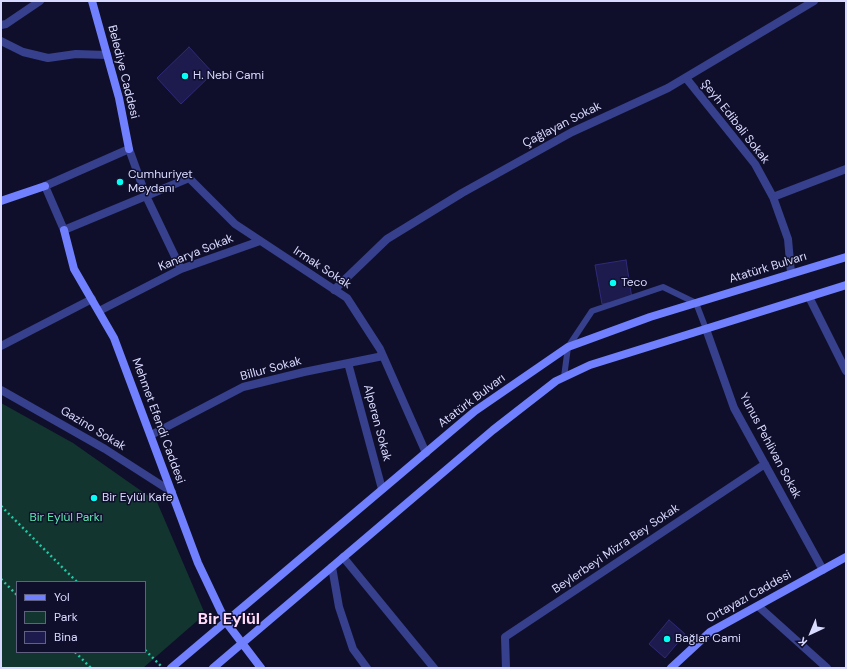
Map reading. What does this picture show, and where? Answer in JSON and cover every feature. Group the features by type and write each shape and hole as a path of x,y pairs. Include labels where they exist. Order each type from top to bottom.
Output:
{"main road":[{"name":"Belediye Caddesi","path":"92,1 119,98 129,149"},
{"path":"1,201 45,186"},
{"name":"Mehmet Efendi Caddesi","path":"64,230 74,269 114,338 198,563 226,622 261,668"},
{"name":"Atatürk Bulvarı","path":"171,668 475,411 568,347 650,317 846,257"},
{"path":"213,668 493,430 556,381 590,365 846,285"},
{"name":"Ortayazı Caddesi","path":"671,668 710,632 846,557"}],"street":[{"path":"1,25 6,24 40,1"},
{"name":"Çağlayan Sokak","path":"334,290 387,239 462,193 572,132 668,88 814,1"},
{"path":"1,41 23,52 48,58 76,54 107,55"},
{"name":"Şeyh Edibali Sokak","path":"686,78 755,164 773,196 788,239 791,273"},
{"path":"146,196 64,230 45,186 129,149 146,196 181,269"},
{"path":"773,196 846,169"},
{"name":"Irmak Sokak","path":"146,196 189,178 235,224 347,298 380,349 426,453"},
{"name":"Kanarya Sokak","path":"99,311 181,269 260,241"},
{"path":"809,296 846,371"},
{"path":"1,346 92,299"},
{"name":"Yunus Pehlivan Sokak","path":"706,328 734,408 823,570"},
{"name":"Billur Sokak","path":"150,435 243,387 304,372 383,356"},
{"name":"Alperen Sokak","path":"348,363 382,489"},
{"name":"Gazino Sokak","path":"1,390 105,449 172,492"},
{"name":"Beylerbeyi Mizra Bey Sokak","path":"506,668 505,637 765,464"},
{"path":"343,557 434,668"},
{"path":"332,567 338,607 354,649 367,668"},
{"path":"758,606 826,668"}],"lane":[{"path":"564,377 568,347 592,311 663,287 696,303 706,328"}],"path":[{"path":"1,506 76,581"},
{"path":"1,579 16,594"},
{"path":"146,651 162,668"},
{"path":"76,653 91,668"}],"green space":[{"name":"Bir Eylül Parkı","path":"1,403 73,443 157,502 205,614 143,668 1,668"}],"building":[{"name":"H. Nebi Cami","path":"189,47 213,73 181,104 157,78"},
{"path":"626,260 632,299 602,304 595,265"},
{"name":"Bağlar Cami","path":"669,620 685,634 665,658 649,644"}],"place":[{"name":"H. Nebi Cami","path":"185,76"},
{"name":"Cumhuriyet Meydanı","path":"120,182"},
{"name":"Teco","path":"613,283"},
{"name":"Bir Eylül Kafe","path":"94,498"},
{"name":"Bağlar Cami","path":"667,639"}],"district":[{"name":"Bir Eylül","path":"229,620"}]}
